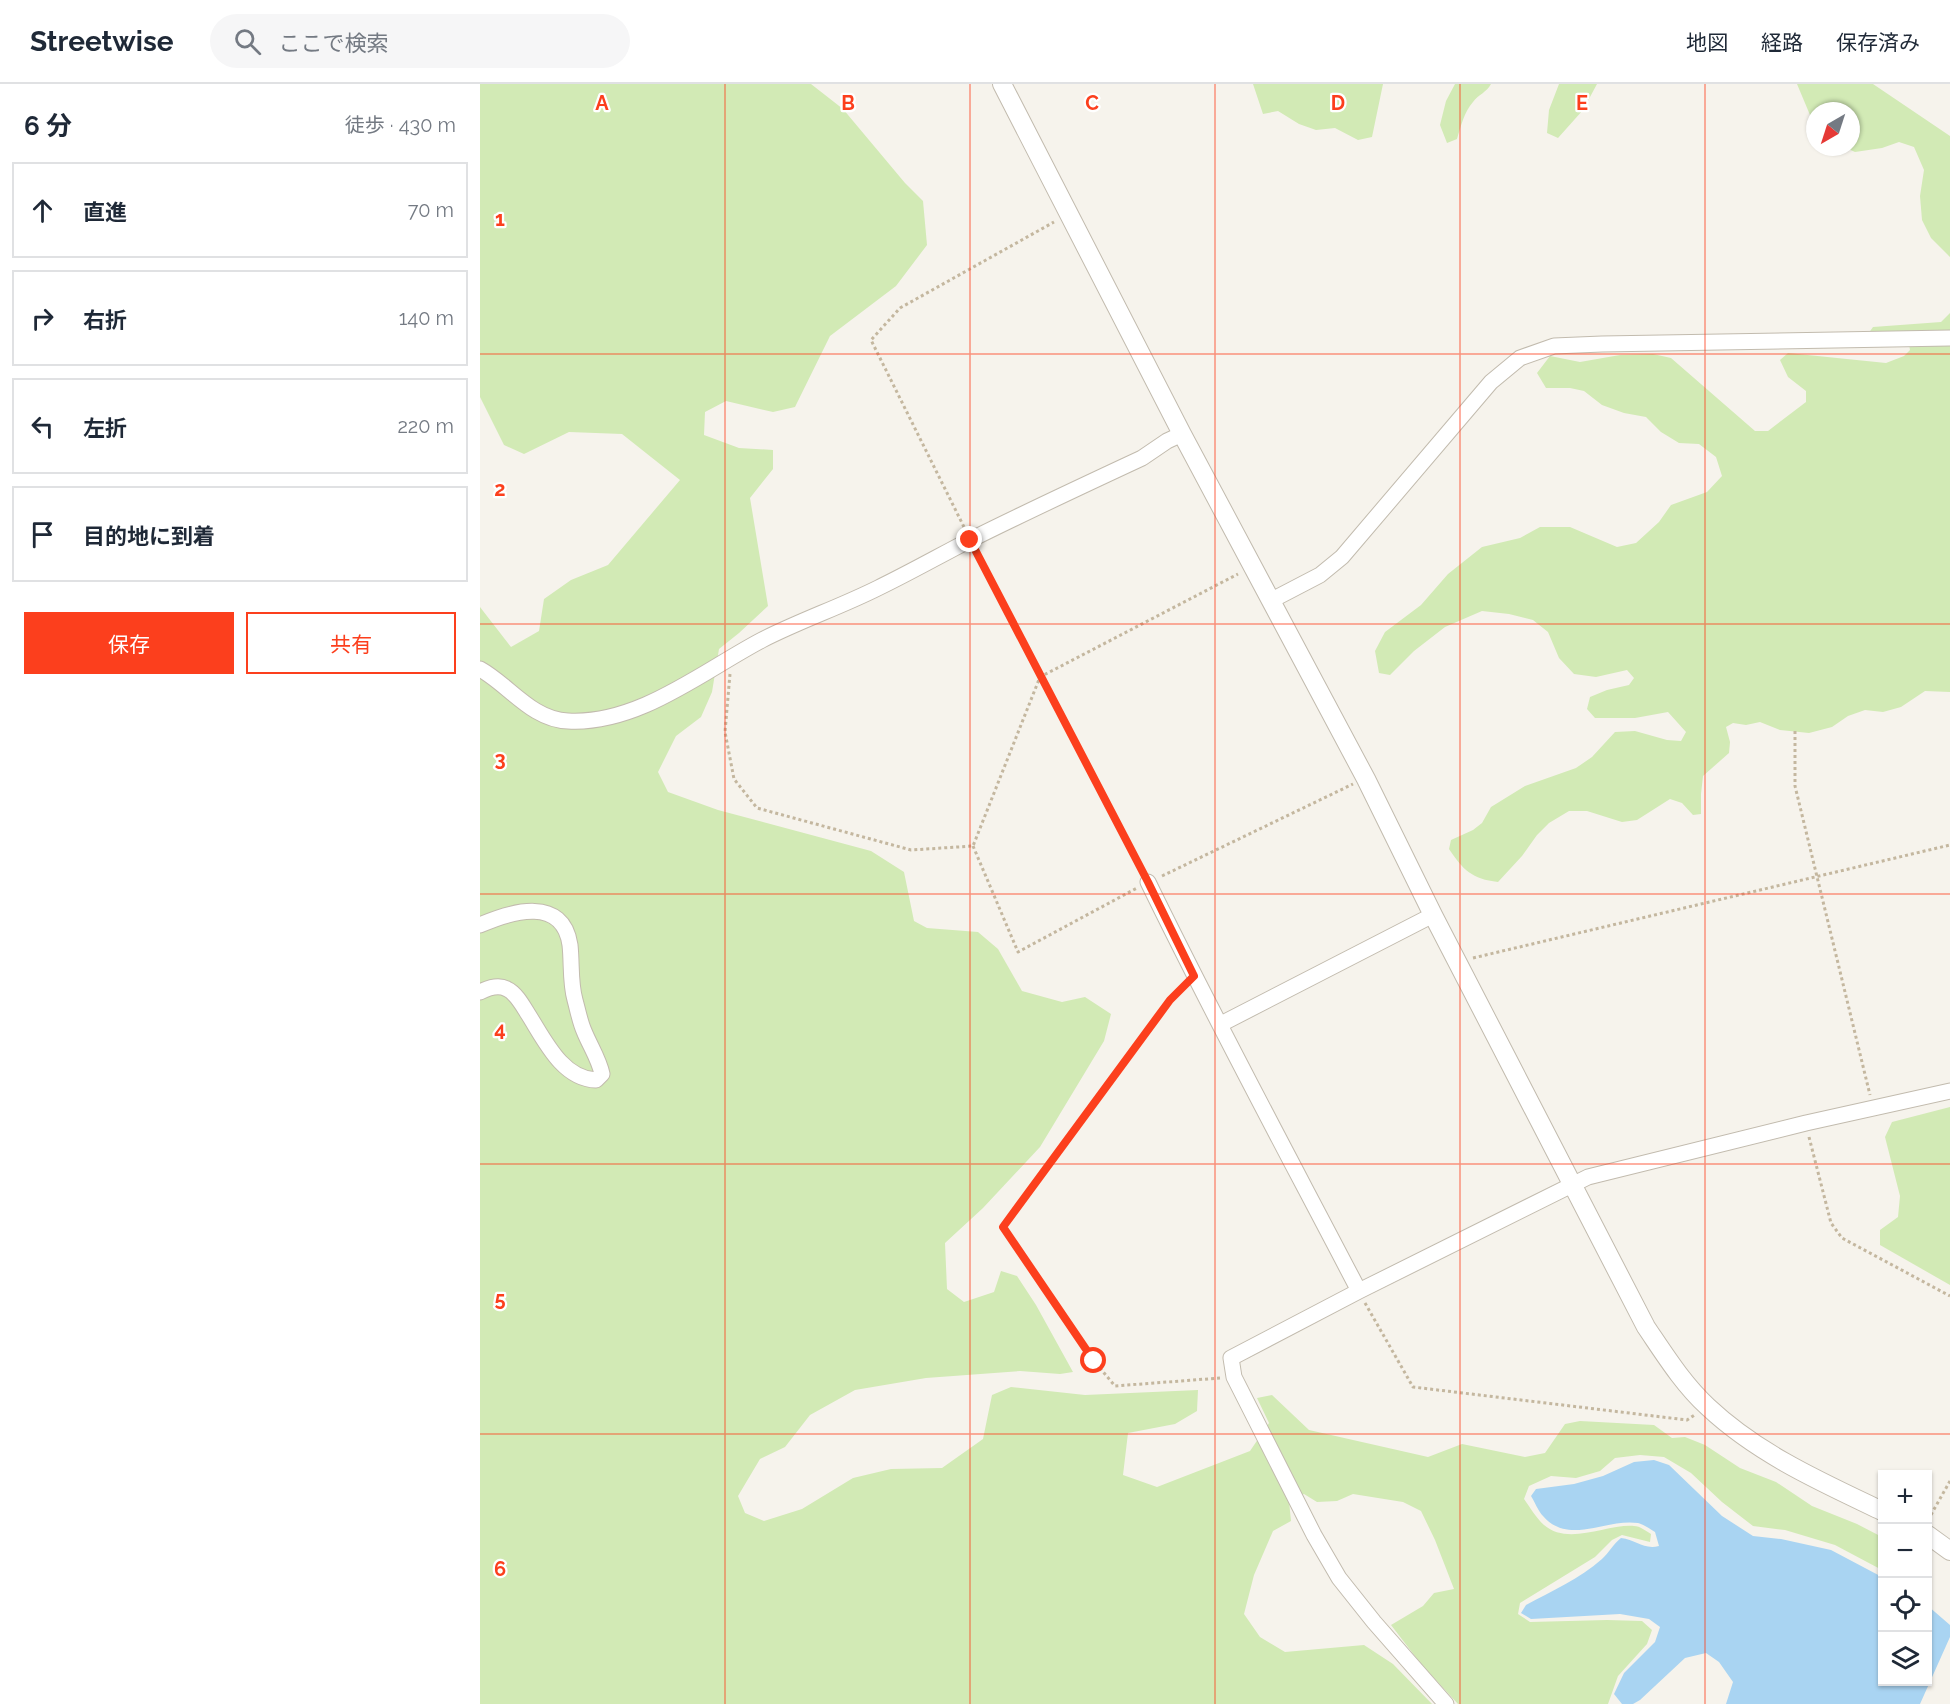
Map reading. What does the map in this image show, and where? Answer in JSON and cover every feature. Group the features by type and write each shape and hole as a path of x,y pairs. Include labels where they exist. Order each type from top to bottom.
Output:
{"street":[{"path":"1002,84 1182,434 1366,778 1433,915 1646,1327 1675,1369 1707,1406 1734,1429 1772,1456 1878,1509"},
{"path":"1272,600 1320,575 1342,557 1491,382 1520,358 1554,346 1950,338"},
{"path":"480,669 492,675 542,715 565,722 592,721 622,713 673,692 761,640 877,589 970,540 1142,458 1182,434"},
{"path":"1148,882 1194,976 1359,1291"},
{"path":"480,925 505,914 525,911 549,915 562,923 569,943 574,997 584,1030 603,1074 596,1080 585,1079 574,1073 552,1053 521,1002 507,988 493,987 480,992"},
{"path":"1221,1024 1433,915"},
{"path":"1446,1704 1374,1622 1339,1578 1234,1377 1231,1358 1359,1291 1588,1177 1806,1123 1950,1091"},
{"path":"1932,1538 1950,1551"}],"path":[{"path":"1069,214 900,308 871,340 1040,677 1148,882"},
{"path":"1253,566 1040,677 973,846 1018,952 1148,882 1366,778"},
{"path":"731,659 725,732 734,779 757,808 911,850 973,846"},
{"path":"1795,731 1795,786 1873,1109"},
{"path":"1458,964 1472,958 1950,845"},
{"path":"1194,976 1170,1000 1003,1227 1094,1361 1115,1386 1234,1377"},
{"path":"1806,1123 1832,1223 1842,1238 1950,1296"},
{"path":"1359,1291 1413,1387 1687,1420 1707,1406"},
{"path":"1932,1515 1950,1481"}],"green space":[{"path":"480,84 811,84 843,109 923,201 927,245 896,286 830,336 795,407 773,412 726,401 705,412 704,435 739,448 773,450 773,469 750,498 768,606 719,649 712,692 701,717 676,736 658,772 668,792 718,810 871,851 904,872 914,921 927,928 978,932 998,949 1022,991 1062,1002 1085,997 1111,1014 1104,1041 1040,1147 983,1208 945,1243 947,1289 964,1302 994,1292 1001,1271 1017,1276 1073,1372 1060,1374 1020,1371 926,1378 855,1390 810,1415 785,1447 760,1459 738,1496 745,1513 764,1521 802,1509 853,1478 891,1469 942,1468 983,1439 992,1395 1011,1387 1085,1395 1198,1390 1197,1411 1175,1424 1128,1433 1123,1475 1157,1487 1250,1451 1269,1423 1257,1398 1272,1395 1309,1430 1428,1457 1462,1444 1525,1457 1545,1453 1565,1424 1580,1421 1654,1425 1672,1438 1685,1437 1705,1445 1740,1468 1776,1482 1812,1506 1878,1535 1878,1568 1835,1545 1785,1530 1753,1526 1722,1502 1691,1473 1664,1457 1640,1455 1615,1458 1600,1471 1576,1478 1551,1476 1529,1486 1524,1499 1544,1525 1564,1534 1634,1526 1651,1534 1650,1542 1622,1535 1612,1540 1595,1557 1520,1603 1518,1614 1530,1622 1642,1621 1652,1630 1647,1644 1618,1676 1608,1704 1458,1704 1421,1664 1391,1625 1423,1606 1434,1593 1454,1589 1421,1511 1403,1502 1353,1494 1337,1501 1317,1502 1304,1494 1289,1501 1291,1521 1273,1531 1254,1575 1244,1614 1260,1637 1285,1652 1364,1645 1393,1664 1432,1704 480,1704 480,607 511,647 539,631 544,599 571,580 608,565 680,480 622,434 569,432 524,454 504,445 480,397"},
{"path":"1253,84 1383,84 1372,137 1358,140 1335,128 1316,130 1299,124 1278,111 1263,114"},
{"path":"1455,84 1491,84 1467,110 1457,139 1447,143 1440,125 1446,101"},
{"path":"1559,84 1597,84 1583,110 1558,138 1547,133 1549,110"},
{"path":"1797,84 1873,84 1950,136 1950,257 1931,238 1922,220 1920,196 1924,170 1914,147 1899,142 1882,148 1860,151 1860,102 1806,102 1806,105"},
{"path":"1950,313 1950,692 1925,691 1901,707 1883,712 1865,710 1848,716 1832,727 1809,733 1780,730 1760,722 1746,725 1733,723 1726,727 1730,742 1729,753 1703,776 1701,814 1693,815 1682,803 1670,799 1637,820 1622,822 1587,811 1569,811 1549,823 1537,835 1522,856 1498,882 1481,879 1464,868 1449,849 1451,840 1473,830 1482,823 1491,807 1525,786 1576,768 1592,757 1615,732 1635,731 1667,740 1681,741 1686,732 1668,712 1635,718 1595,718 1587,709 1590,697 1629,685 1634,678 1627,670 1596,677 1574,674 1559,658 1548,632 1533,620 1509,614 1482,611 1445,627 1414,651 1390,675 1379,673 1375,651 1385,632 1421,605 1448,574 1482,547 1520,538 1540,527 1570,527 1617,547 1636,543 1659,522 1671,505 1707,492 1722,476 1716,457 1699,444 1679,443 1661,432 1646,417 1624,413 1602,405 1584,391 1570,388 1546,388 1537,373 1550,356 1580,362 1620,355 1653,354 1671,358 1755,431 1768,431 1806,402 1806,391 1788,377 1780,360 1788,353 1886,363 1904,356 1910,350 1907,334 1868,334 1873,327 1941,322"},
{"path":"1950,1107 1950,1285 1880,1245 1880,1230 1898,1217 1900,1196 1885,1137 1892,1122"}],"water":[{"path":"1654,1460 1669,1465 1722,1516 1753,1536 1781,1539 1831,1550 1878,1575 1878,1686 1928,1686 1920,1704 1726,1704 1733,1682 1719,1662 1706,1653 1685,1658 1640,1700 1633,1704 1622,1704 1614,1694 1624,1673 1655,1642 1660,1627 1649,1619 1620,1614 1531,1619 1521,1613 1526,1605 1584,1573 1604,1557 1621,1538 1644,1546 1659,1546 1655,1532 1638,1523 1626,1522 1576,1530 1553,1525 1541,1514 1531,1496 1536,1489 1574,1484 1603,1476 1634,1462"},
{"path":"1932,1609 1950,1625 1950,1637 1932,1677"}],"route":[{"path":"970,540 1148,882 1194,976 1170,1000 1003,1227 1094,1361"}]}
